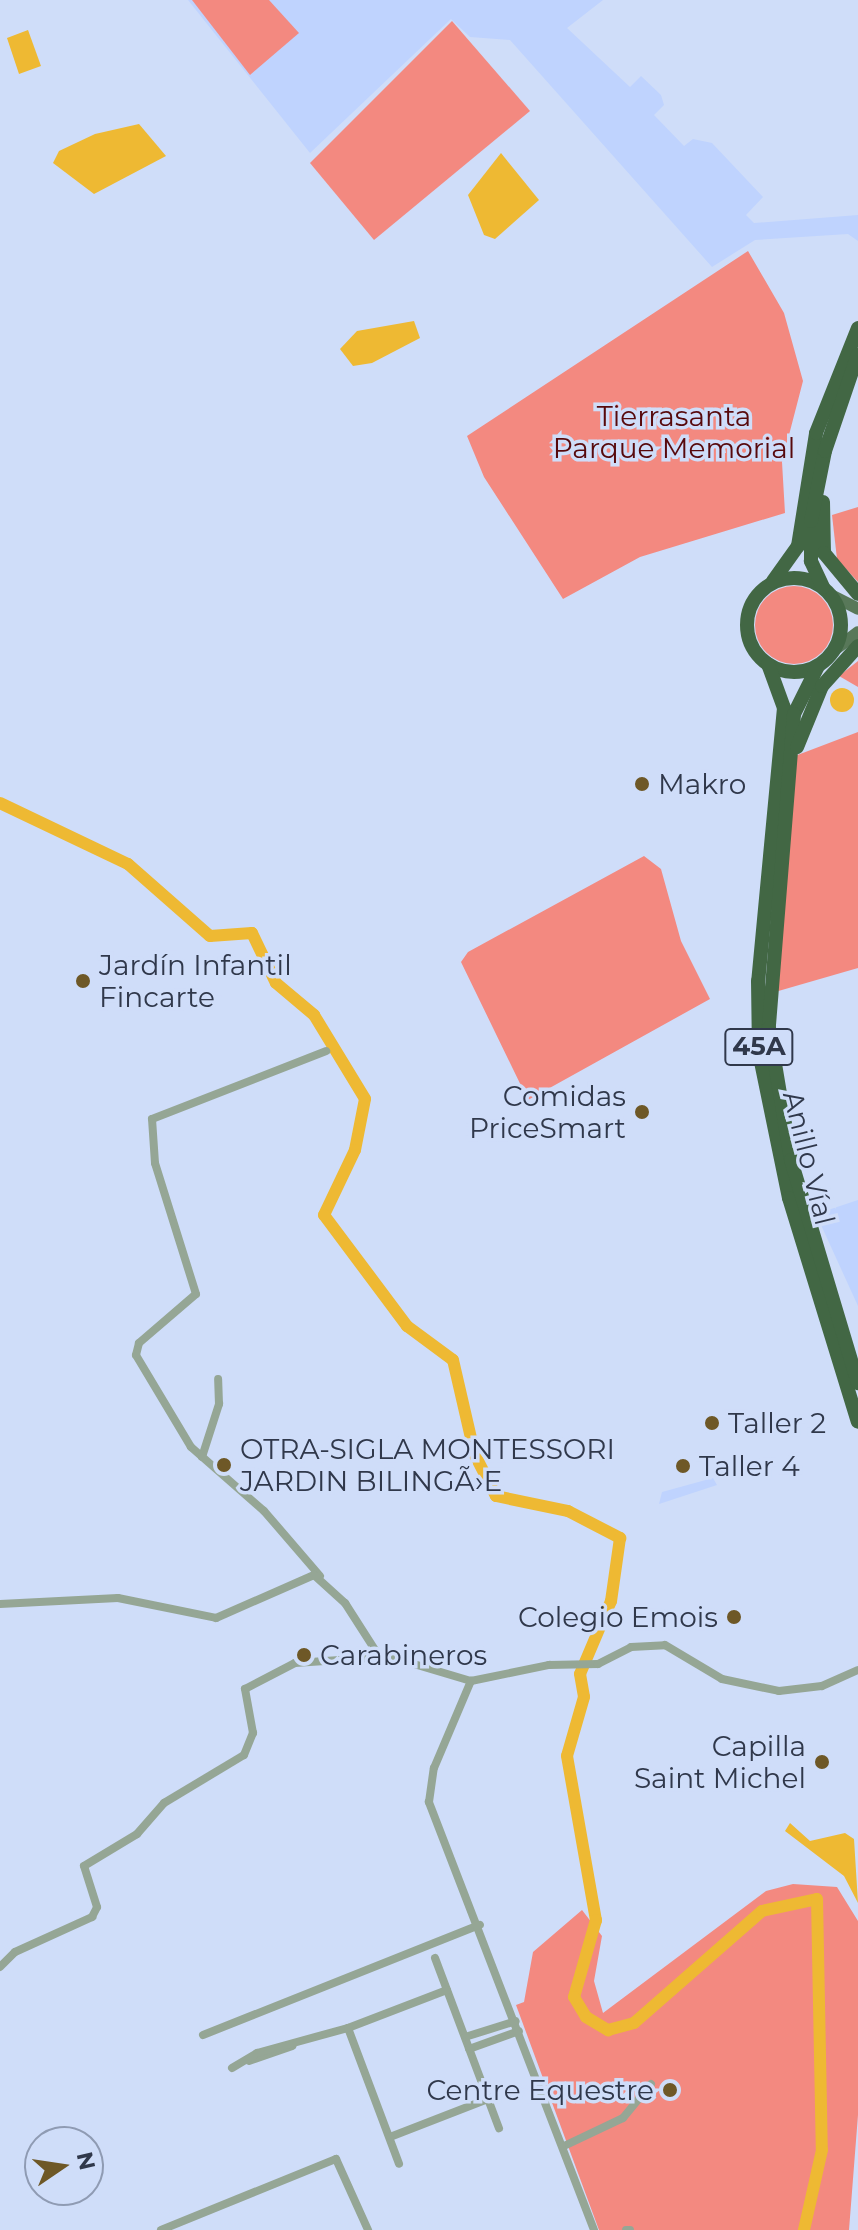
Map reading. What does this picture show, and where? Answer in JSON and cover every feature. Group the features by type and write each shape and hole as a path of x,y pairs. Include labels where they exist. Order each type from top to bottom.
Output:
{"highway":[{"path":"858,328 816,433 798,546 770,584 755,598 747,623 754,649 768,664 790,672 818,666 833,651 841,623 809,548 822,470 858,354"},
{"path":"822,470 824,553 858,594"},
{"path":"770,584 798,578 828,592"},
{"path":"787,782 813,702 858,646"},
{"name":"Anillo Víal","path":"768,664 785,701 758,981 760,1061 789,1198 858,1422"},
{"name":"Anillo Víal","path":"818,666 798,696 787,782 769,1000 773,1066 791,1160 858,1383"}],"main road":[{"path":"828,592 858,609"},
{"path":"833,651 858,632"}],"street":[{"path":"326,1051 152,1119 155,1163 196,1294 139,1343 136,1355 202,1457 264,1511 358,1620 370,1647 385,1657 471,1681 598,1664 631,1647 665,1645 730,1682 779,1691 822,1686 858,1670"},
{"path":"202,1457 219,1404 218,1379"},
{"path":"0,1604 118,1598 216,1618 320,1576"},
{"path":"0,1967 15,1952 92,1917 97,1907 84,1866 137,1834 164,1803 244,1755 253,1733 245,1689 295,1663 385,1657"},
{"path":"471,1681 428,1789 436,1825 480,1925 594,2230"},
{"path":"203,2035 480,1925"},
{"path":"435,1958 499,2128"},
{"path":"232,2068 447,1990"},
{"path":"465,2037 516,2021"},
{"path":"348,2028 399,2164"},
{"path":"469,2049 519,2031"},
{"path":"564,2146 623,2118 651,2084"},
{"path":"390,2137 488,2099"},
{"path":"161,2230 336,2159 368,2230"}],"shaded area":[{"path":"188,0 603,0 567,28 630,87 641,76 661,95 664,105 654,115 684,146 693,139 712,143 763,197 746,215 754,223 858,215 858,241 848,234 755,240 712,267 510,40 470,37 451,19 310,153"},
{"path":"28,30 41,66 19,74 7,38"},
{"path":"139,124 166,156 94,194 53,163 59,151 95,134"},
{"path":"501,153 539,200 495,239 484,235 468,195"},
{"path":"414,321 420,338 372,363 353,366 340,349 357,331"},
{"path":"842,688 851,691 854,700 851,709 842,712 833,709 830,700 833,691"},
{"path":"858,1200 858,1306 816,1214"},
{"path":"713,1478 717,1485 659,1504 662,1492"},
{"path":"790,1823 810,1841 845,1833 854,1839 858,1903 844,1876 785,1831"}],"green space":[{"path":"192,0 269,0 299,33 250,75"},
{"path":"452,21 530,111 374,240 310,163"},
{"name":"Tierrasanta Parque Memorial","path":"748,251 784,313 803,381 782,462 785,513 640,557 563,599 484,477 467,436"},
{"path":"858,507 858,582 837,559 832,515"},
{"path":"794,586 809,589 822,597 830,610 833,625 830,640 822,653 809,661 794,664 779,661 766,653 758,640 755,625 758,610 766,597 779,589"},
{"path":"858,661 858,687 839,676"},
{"path":"858,732 858,968 768,994 787,759"},
{"path":"644,856 661,869 681,941 710,999 528,1100 461,962 468,952"},
{"path":"793,1884 837,1887 858,1921 858,2115 849,2230 599,2230 516,2005 524,2002 533,1952 582,1910 602,1936 594,1981 603,2013 766,1891"}],"waterway":[{"path":"0,803 128,864 210,936 252,933 276,983 314,1015 365,1099 355,1150 324,1215 407,1326 453,1360 475,1455 496,1496 568,1511 620,1538 611,1601 580,1674 584,1697 567,1756 596,1920 574,1997 586,2017 608,2030 634,2023 762,1911 817,1899 822,2150 804,2230"}],"place":[{"name":"Makro","path":"642,784"},
{"name":"Jardín Infantil Fincarte","path":"83,981"},
{"name":"Comidas PriceSmart","path":"642,1112"},
{"name":"Taller 2","path":"712,1423"},
{"name":"OTRA-SIGLA MONTESSORI JARDIN BILINGÃ›E","path":"224,1465"},
{"name":"Taller 4","path":"683,1466"},
{"name":"Colegio Emois","path":"734,1617"},
{"name":"Carabineros","path":"304,1655"},
{"name":"Capilla Saint Michel","path":"822,1762"},
{"name":"Centre Equestre","path":"670,2090"}]}
